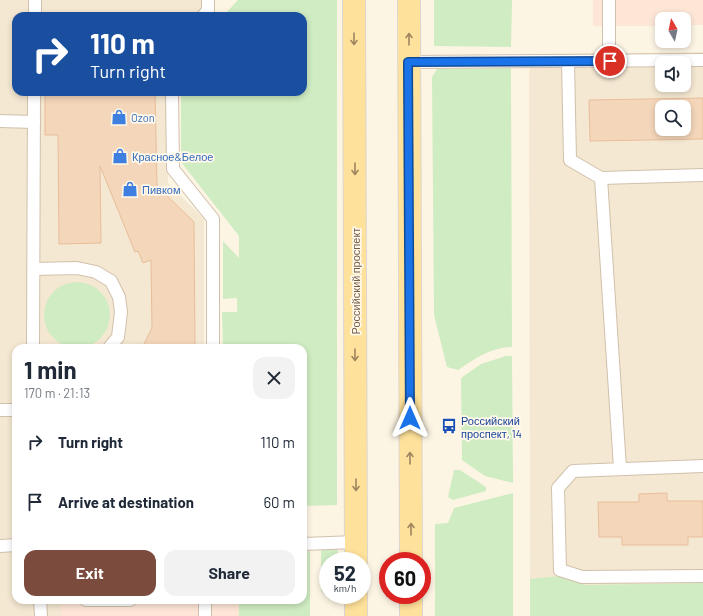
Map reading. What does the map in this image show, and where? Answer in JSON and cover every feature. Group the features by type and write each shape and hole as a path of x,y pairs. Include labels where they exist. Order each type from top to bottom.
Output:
{"main road":[{"name":"Российский проспект","path":"354,0 356,551"},
{"path":"409,0 408,62 411,552"},
{"path":"356,604 356,616"},
{"path":"411,604 411,616"}],"lane":[{"path":"35,0 35,12"},
{"path":"207,12 208,0"},
{"path":"609,0 610,61"},
{"path":"408,62 703,60"},
{"path":"568,61 570,160 601,178 703,175"},
{"path":"33,344 34,96"},
{"path":"172,96 173,169 213,219 213,344"},
{"path":"0,121 34,122"},
{"path":"601,178 620,468"},
{"path":"34,268 77,268 96,272 111,281 119,297 121,312 118,337 112,344"},
{"path":"0,410 12,410"},
{"path":"703,466 573,470 558,488 560,570 582,577 703,576"},
{"path":"307,545 356,551"},
{"path":"0,546 12,546"},
{"path":"205,604 205,616"},
{"path":"30,616 40,607"}],"shaded area":[{"path":"0,0 211,0 200,12 12,12 12,96 167,96 168,183 204,219 204,344 12,344 12,604 61,604 61,616 0,616"},
{"path":"593,0 703,0 703,25 691,25 691,12 655,12 655,26 593,26"},
{"path":"703,52 703,616 530,616 529,72 533,54"},
{"path":"61,604 239,604 239,616 61,616"}],"green space":[{"path":"238,0 337,0 337,505 307,506 307,344 223,344 222,312 237,312 237,298 223,299 223,241 239,258 239,236 181,162 181,96 307,96 307,12 227,12"},
{"path":"434,0 512,0 511,47 434,46"},
{"path":"511,68 512,347 490,351 458,370 447,367 434,315 432,77 437,69"},
{"path":"77,282 89,285 100,292 109,309 109,321 104,333 100,338 91,344 63,344 59,342 50,333 44,315 47,303 54,292 65,285"},
{"path":"506,356 512,356 513,483 485,476 462,460 461,378 481,364"},
{"path":"454,470 460,470 486,487 486,491 453,500 448,497"},
{"path":"513,493 513,616 435,616 435,524 448,523 454,508"},
{"path":"338,546 338,552 321,552 321,547"},
{"path":"307,551 310,551 310,616 239,616 239,604 307,604"},
{"path":"559,576 586,585 703,583 703,616 530,616 530,579"}],"building":[{"path":"45,96 155,96 157,186 194,222 195,344 144,344 152,328 151,260 143,263 138,251 135,252 100,166 101,243 59,244 58,135 45,135"},
{"path":"703,98 703,139 590,141 589,100"},
{"path":"667,493 667,501 703,501 703,537 688,537 688,545 622,545 622,537 599,537 598,502 639,502 639,494"}],"place":[{"name":"Ozon","path":"119,117"},
{"name":"Красное&Белое","path":"120,156"},
{"name":"Пивком","path":"130,189"},
{"name":"Российский проспект, 14","path":"449,426"}],"route":[{"path":"410,418 408,62 610,61"}]}
